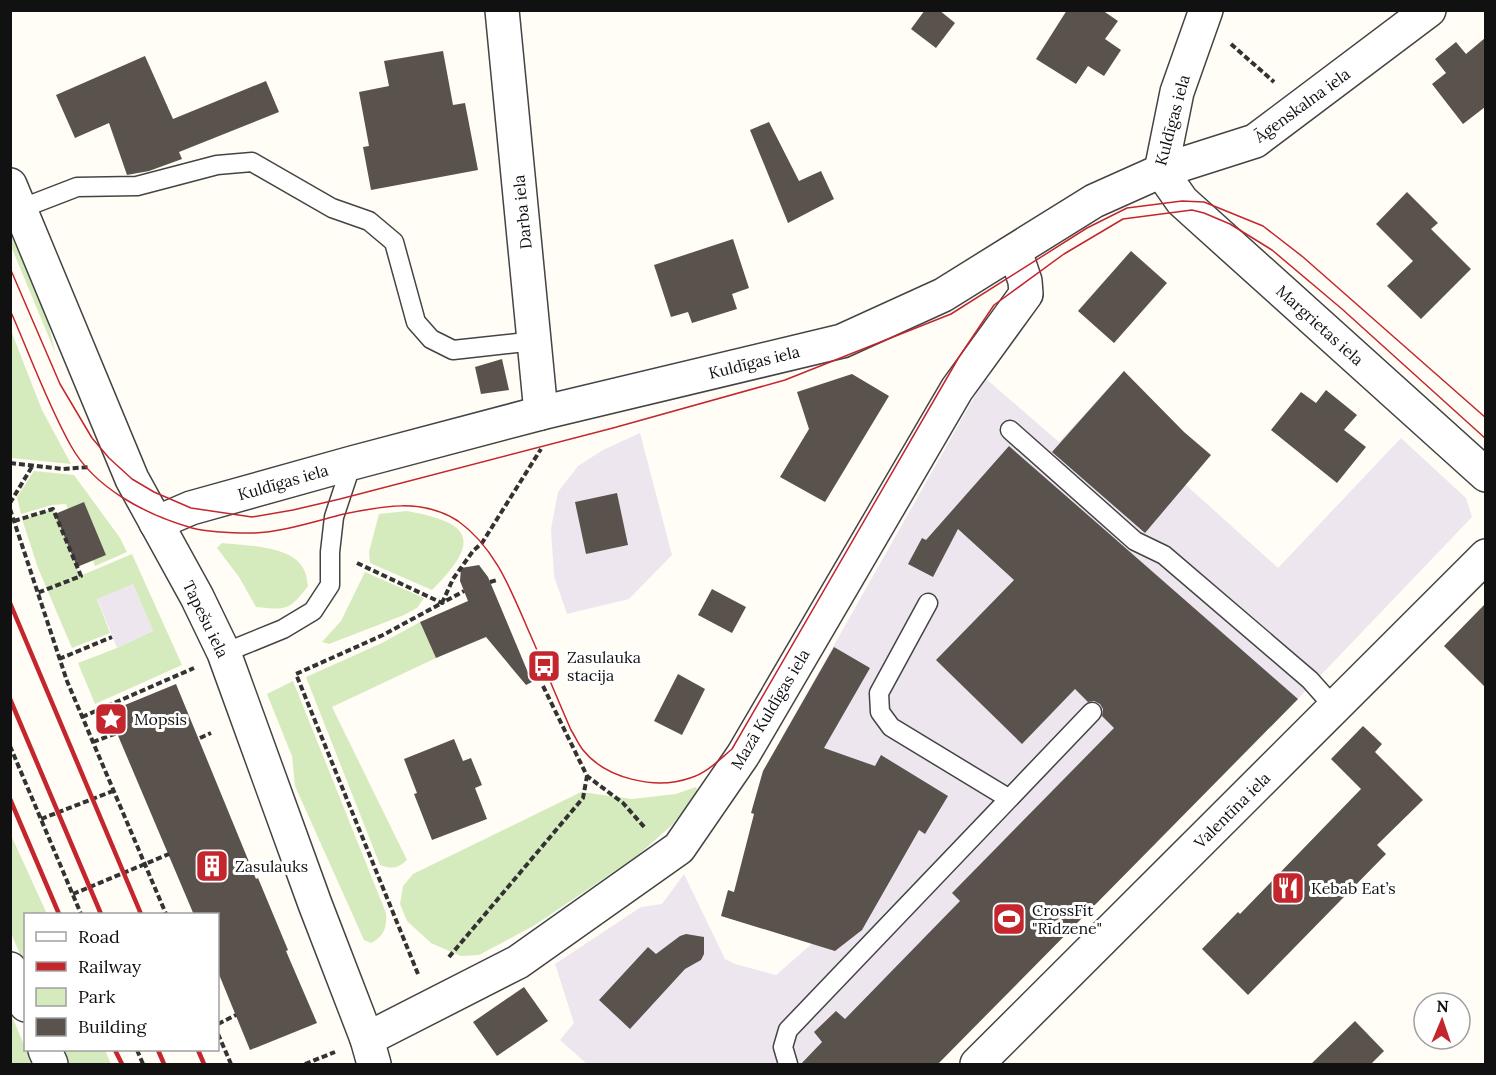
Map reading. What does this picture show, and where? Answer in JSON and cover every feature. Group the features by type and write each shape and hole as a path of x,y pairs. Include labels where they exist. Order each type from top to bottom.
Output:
{"street":[{"name":"Darba iela","path":"502,10 541,413"},
{"name":"Āgenskalna iela","path":"1161,171 1255,141 1430,10"},
{"name":"Kuldīgas iela","path":"156,523 191,508 352,463 541,413 842,341 943,295 1094,201 1161,171 1177,92 1204,16"},
{"name":"Margrietas iela","path":"1161,171 1182,201 1485,475"},
{"name":"Tapešu iela","path":"15,197 121,454 224,653 315,904 361,1051"},
{"name":"Mazā Kuldīgas iela","path":"361,1051 518,962 679,848 744,755 957,389 1026,294 1025,281 1015,251"},
{"name":"Valentīna iela","path":"977,1065 1485,556"},
{"path":"10,969 24,1000"},
{"path":"45,1051 51,1065"}],"lane":[{"path":"15,197 76,187 137,186 217,165 252,162 332,208 369,221 394,242 416,322 431,339 453,350 535,341"},
{"path":"1010,430 1135,541 1164,555 1301,672 1334,707"},
{"path":"224,653 283,629 313,611 330,585 330,552 334,517 352,463"},
{"path":"928,603 879,693 880,712 891,727 1008,798"},
{"path":"788,1065 783,1047 788,1030 1092,712"}],"path":[{"path":"1204,16 1226,40 1274,82"},
{"path":"442,603 453,579 473,551 482,543 543,446 541,413"},
{"path":"10,463 63,469"},
{"path":"10,503 33,465"},
{"path":"10,509 59,658 165,913"},
{"path":"14,521 53,509 81,576 37,593"},
{"path":"330,552 442,603"},
{"path":"490,582 497,580"},
{"path":"419,975 296,674 382,635 464,591"},
{"path":"59,658 112,637"},
{"path":"82,717 186,673"},
{"path":"543,686 587,776 623,803 669,855"},
{"path":"93,742 117,733"},
{"path":"200,738 211,733"},
{"path":"10,746 80,913"},
{"path":"445,962 583,798 587,776"},
{"path":"41,819 113,790"},
{"path":"73,894 169,854"},
{"path":"219,1024 236,1015"},
{"path":"219,1036 231,1065"},
{"path":"137,1051 143,1065"},
{"path":"305,1065 361,1051"}],"shaded area":[{"path":"1124,371 1186,485 1278,568 1401,438 1466,498 1472,517 1299,698 937,1064 587,1064 560,1040 574,1023 555,964 641,907 662,904 684,874 725,959 735,964 776,975 822,935 874,766 782,737 985,378 1059,442"},
{"path":"640,433 672,555 629,599 567,614 554,576 551,529 558,492 578,466 603,450"},
{"path":"133,584 153,631 117,648 97,598"}],"green space":[{"path":"10,216 43,299 55,352 11,246"},
{"path":"10,328 42,410 71,464 11,458"},
{"path":"34,471 74,475 120,538 127,552 95,566 93,560 106,555 84,502 68,509 66,504 52,505 21,514 17,497"},
{"path":"53,509 80,576 132,554 182,665 95,704 78,663 153,631 133,584 97,599 110,633 72,648 38,568 22,519"},
{"path":"407,511 446,522 457,528 463,537 463,547 458,559 432,590 370,563 369,552 379,514"},
{"path":"222,543 269,548 291,556 300,563 307,577 308,586 296,600 286,607 256,607 239,577 217,548"},
{"path":"365,572 424,598 417,608 404,615 329,644 322,642 341,621"},
{"path":"420,622 436,658 332,707 407,860 397,867 388,867 380,865 306,677 382,643"},
{"path":"293,681 386,913 384,931 371,943 364,940 295,786 292,756 267,694"},
{"path":"696,787 698,792 672,825 637,856 535,925 479,955 461,956 431,943 407,921 400,904 403,886 413,874 581,792 632,799 676,794"},
{"path":"10,833 47,913 24,913 24,964 11,933"},
{"path":"11,1014 24,1045 24,1051 27,1051 32,1064 11,1064"},
{"path":"62,1051 105,1051 111,1064 69,1064"}],"building":[{"path":"925,10 939,10 955,23 936,48 911,29"},
{"path":"1067,10 1102,10 1118,21 1105,39 1121,50 1104,76 1088,66 1076,84 1036,59"},
{"path":"1485,38 1485,107 1463,124 1432,84 1446,73 1435,59 1456,42 1466,54"},
{"path":"443,51 453,105 465,103 478,170 371,190 363,147 369,146 359,92 389,86 384,61"},
{"path":"145,56 173,119 266,81 279,112 179,152 182,159 149,171 127,175 109,123 75,138 56,95"},
{"path":"769,122 799,181 821,171 834,199 788,223 750,130"},
{"path":"1407,192 1438,223 1431,229 1471,269 1421,319 1387,286 1413,261 1376,224"},
{"path":"733,239 749,288 732,294 737,309 692,323 688,312 671,317 654,265"},
{"path":"1131,251 1167,283 1114,343 1078,311"},
{"path":"502,359 509,390 481,394 475,367"},
{"path":"1124,371 1184,432 1211,455 1145,533 1052,452"},
{"path":"852,374 889,396 825,502 780,477 809,429 797,392"},
{"path":"1326,390 1357,415 1344,430 1366,447 1337,483 1271,430 1301,392 1316,403"},
{"path":"1009,446 1298,699 937,1065 800,1065 822,1042 814,1032 836,1011 845,1019 960,901 952,893 1114,728 1102,716 1103,709 1100,704 1094,701 1088,702 1075,689 1022,744 936,660 1014,580 958,529 933,577 908,564 922,538 926,540"},
{"path":"617,493 628,545 586,554 575,502"},
{"path":"84,502 106,555 77,567 55,514"},
{"path":"479,565 488,577 532,682 526,685 486,637 436,658 420,622 468,601 460,581 461,568"},
{"path":"712,589 746,607 732,633 698,615"},
{"path":"1485,604 1485,687 1444,646"},
{"path":"834,647 870,668 824,748 875,766 881,755 948,796 925,834 919,830 862,930 835,951 721,916 728,890 734,892 754,814 751,813 763,771"},
{"path":"678,674 705,689 682,735 654,721"},
{"name":"Zasulauks","path":"176,684 317,1023 250,1050 219,974 219,913 193,913 108,712"},
{"path":"1363,726 1382,744 1375,752 1423,800 1377,845 1386,854 1248,995 1202,949 1238,912 1240,914 1361,789 1331,759"},
{"path":"454,739 463,761 471,758 482,785 475,788 487,819 432,840 414,794 417,793 404,759"},
{"path":"686,934 704,937 704,954 701,960 685,969 630,1029 599,1000 648,947 656,954"},
{"path":"524,987 548,1021 497,1056 473,1022"},
{"path":"1355,1021 1384,1051 1370,1065 1310,1065"}],"tram line":[{"path":"10,268 60,384 92,438 109,458 132,479 154,492 191,508 252,517 340,499 613,428 785,380 951,314 1087,228 1127,208 1182,201 1204,202 1263,226 1303,257 1486,418"},
{"path":"10,310 46,396 71,446 94,475 140,508 192,528 251,533 298,526 358,511 402,506 431,509 458,521 483,544 502,572 581,748 593,760 618,775 647,782 662,783 696,776 732,749 959,357 994,305 1064,254 1123,219 1192,210 1230,224 1272,250 1342,309 1486,439"}],"railway":[{"path":"10,603 141,913"},
{"path":"10,699 101,913"},
{"path":"10,799 59,913"},
{"path":"116,1051 122,1064"},
{"path":"158,1051 164,1064"},
{"path":"198,1051 204,1064"}],"place":[{"name":"Zasulauka stacija","path":"544,666"},
{"name":"Mopsis","path":"111,719"},
{"name":"Zasulauks","path":"212,866"},
{"name":"Kebab Eat’s","path":"1288,888"},
{"name":"CrossFit \"Rīdzene\"","path":"1009,919"}]}
